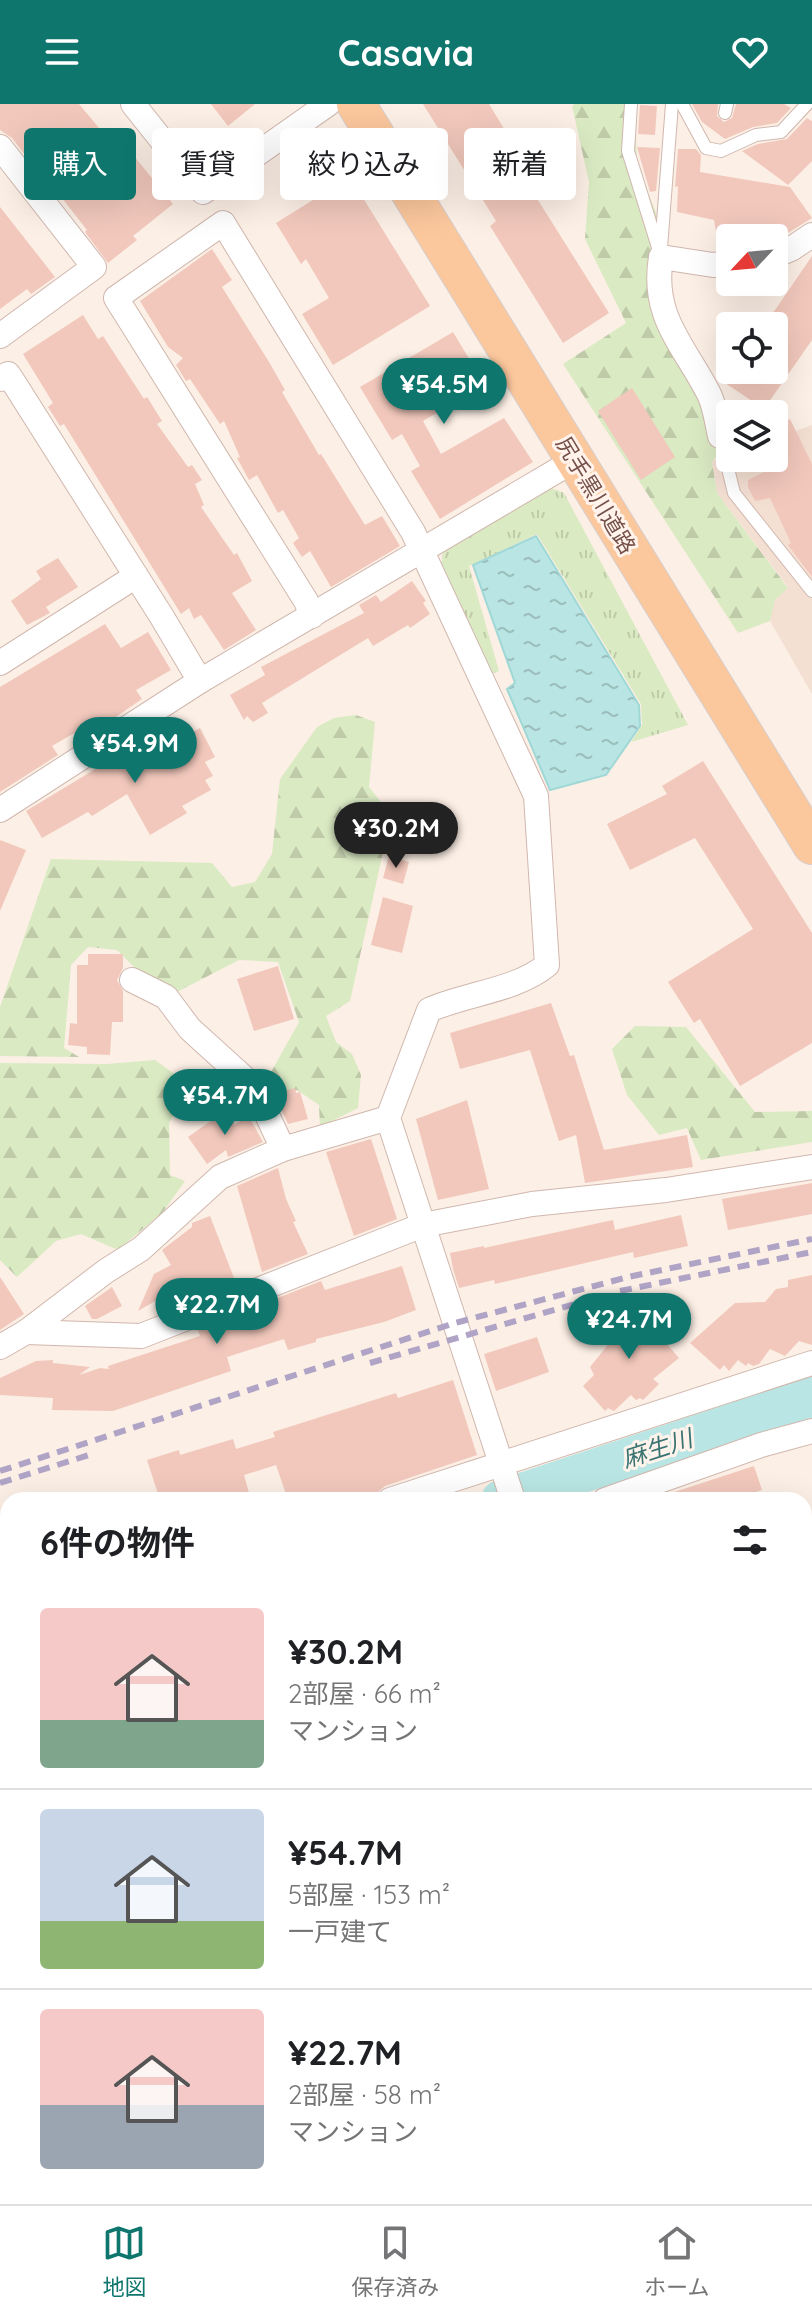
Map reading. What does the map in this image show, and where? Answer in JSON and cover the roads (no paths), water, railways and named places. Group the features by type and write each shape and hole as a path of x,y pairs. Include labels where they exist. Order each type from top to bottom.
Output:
{"main road":[{"name":"尻手黒川道路","path":"356,104 812,845"}],"street":[{"path":"133,104 203,192 328,104"},
{"path":"0,147 94,267 0,336"},
{"path":"312,616 306,601 116,298 223,223 413,532 536,796 547,965 532,978 429,1010 388,1118 506,1481"},
{"path":"788,250 812,235"},
{"path":"716,265 661,254 658,273 661,305 674,339 711,397 716,419"},
{"path":"0,379 8,374 14,383 200,681"},
{"path":"0,810 200,681 575,460"},
{"path":"0,663 136,576"},
{"path":"132,980 166,997 190,1029 254,1087 283,1149"},
{"path":"0,1347 26,1332 106,1271 141,1249 220,1177 283,1149 388,1118"},
{"path":"26,1332 141,1336 423,1225 532,1204 666,1190 812,1167"},
{"path":"439,1492 506,1481 812,1363"},
{"path":"628,1492 761,1445 812,1431"}],"lane":[{"path":"631,104 628,151 661,254"},
{"path":"661,254 672,104"},
{"path":"682,104 706,148 721,151 756,135 781,132 807,104"},
{"path":"729,472 734,493 812,591"}],"water":[{"path":"536,536 639,705 640,726 606,775 550,790 507,689 515,683 473,565"}],"waterway":[{"name":"麻生川","path":"525,1492 812,1397"}],"railway":[{"path":"0,1471 455,1323 628,1277 812,1239"},
{"path":"620,1291 812,1252"},
{"path":"370,1363 585,1301"},
{"path":"0,1483 89,1455"}]}
